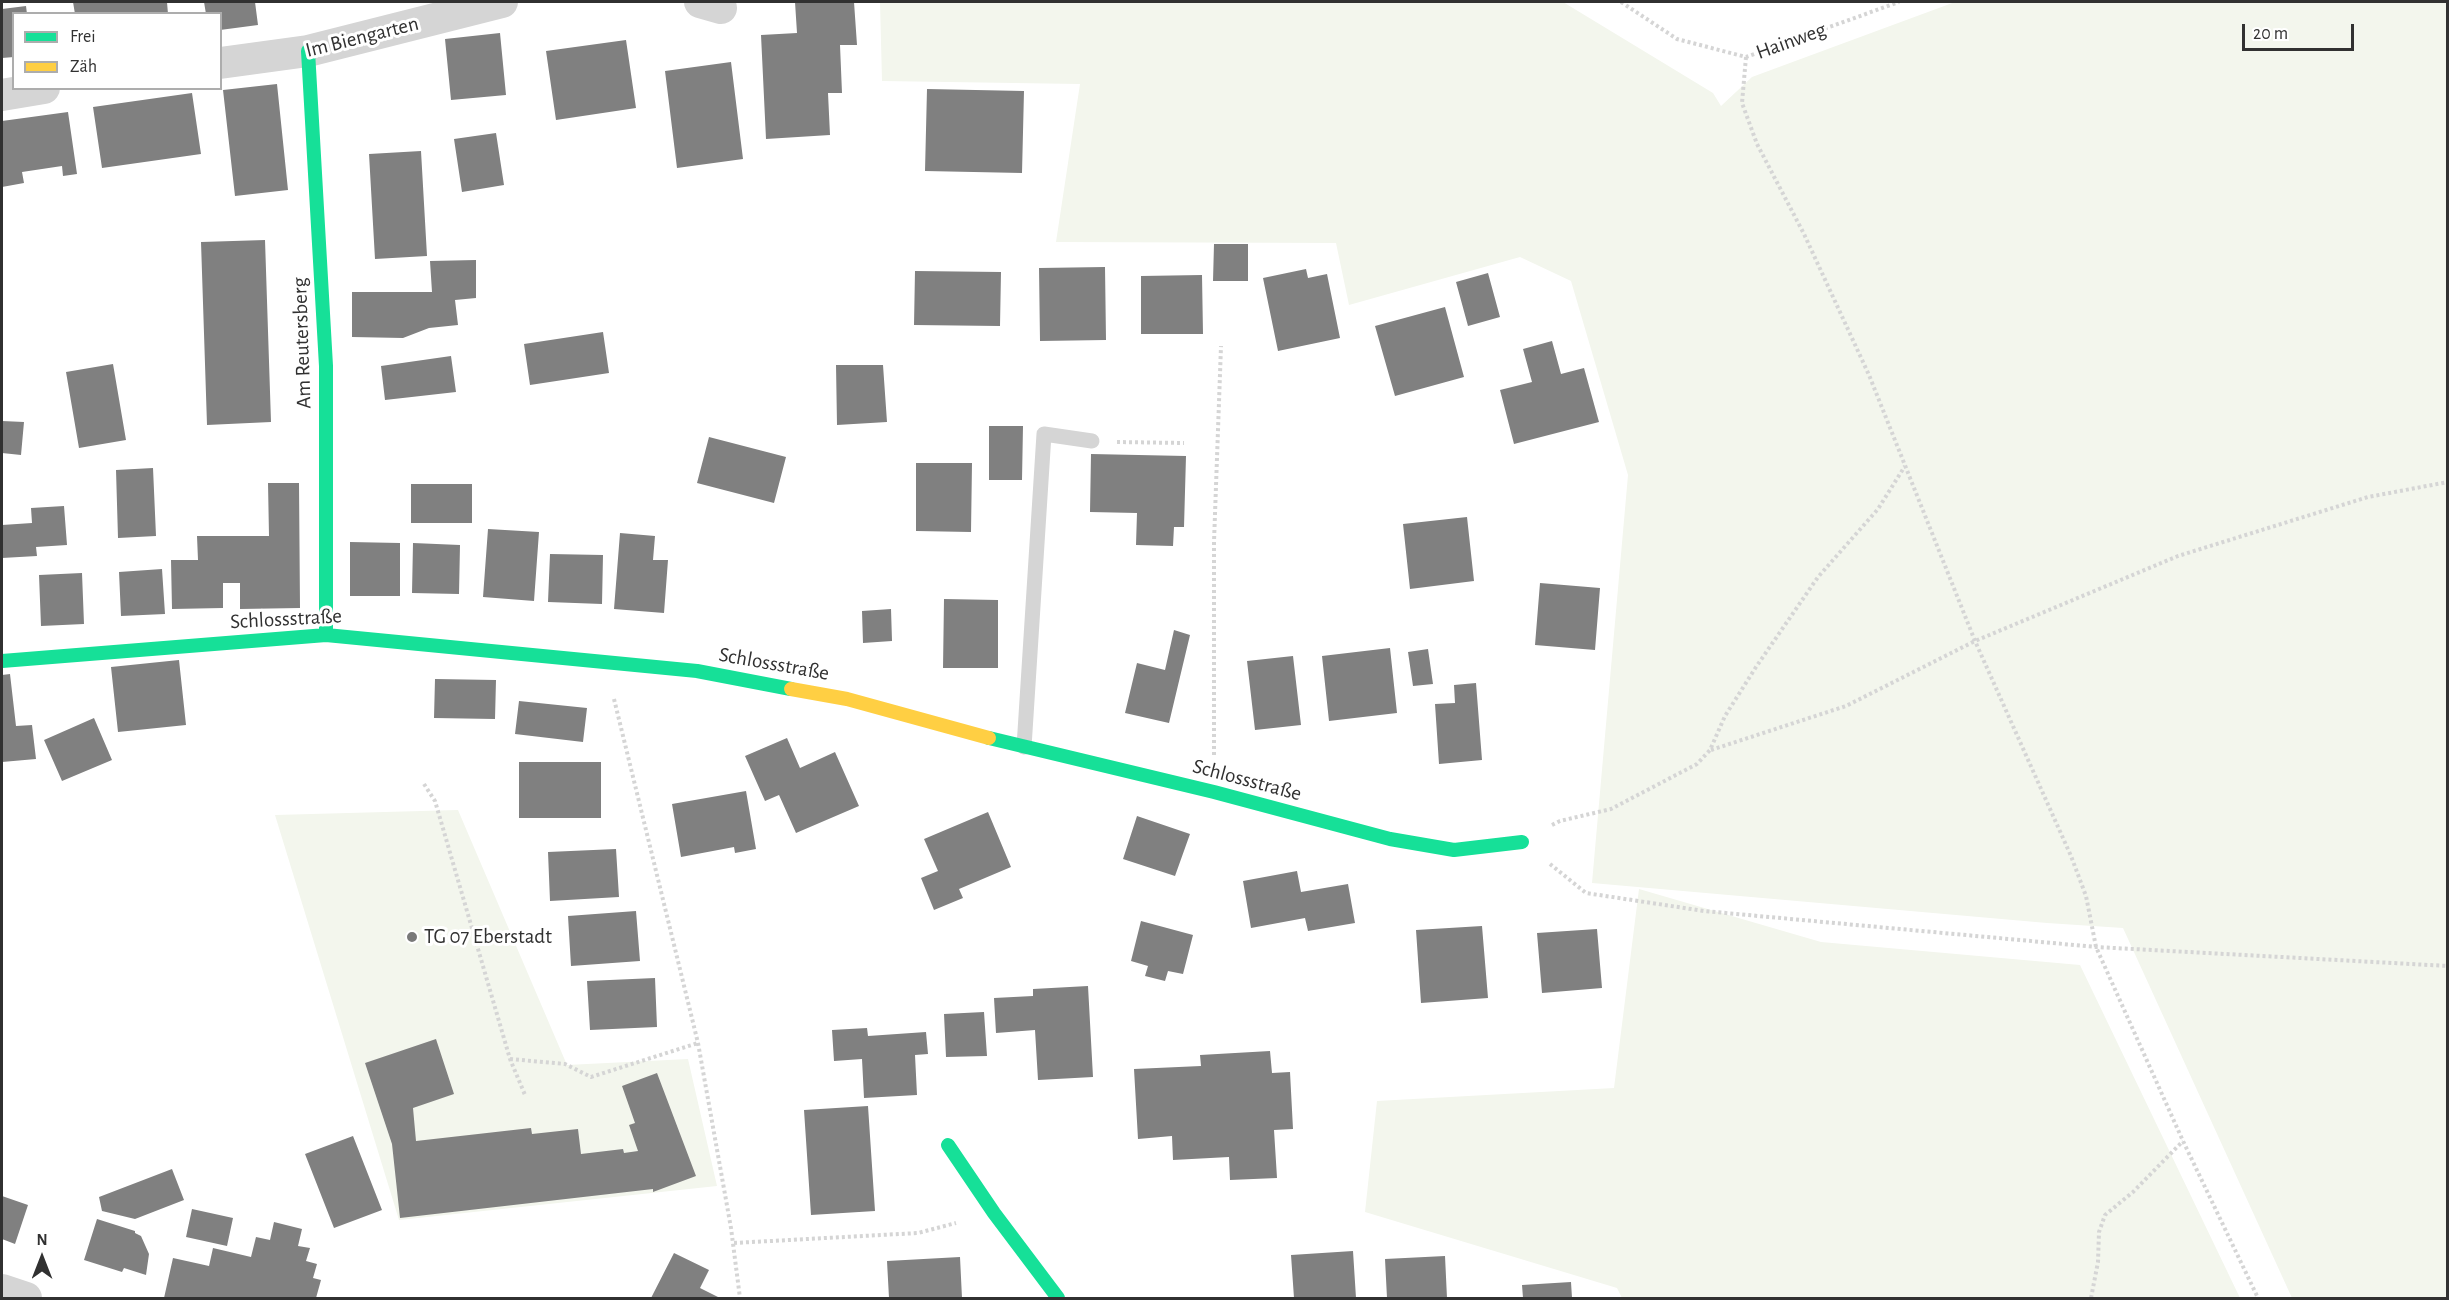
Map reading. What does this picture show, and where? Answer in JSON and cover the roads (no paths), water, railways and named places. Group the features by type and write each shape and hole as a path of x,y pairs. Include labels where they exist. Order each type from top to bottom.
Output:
{"street":[{"name":"Im Biengarten","path":"222,63 308,51 502,2"},
{"name":"Am Reutersberg","path":"308,51 326,366 326,634"},
{"path":"2,94 30,90"},
{"name":"Schlossstraße","path":"2,661 326,634 697,671 847,699 1024,747 1214,792 1390,839 1454,850 1522,842"},
{"path":"948,1145 994,1213 1058,1299"},
{"path":"2,1290 26,1299"}],"lane":[{"path":"1024,747 1044,434 1092,441"}],"place":[{"name":"TG 07 Eberstadt","path":"412,937"}]}
